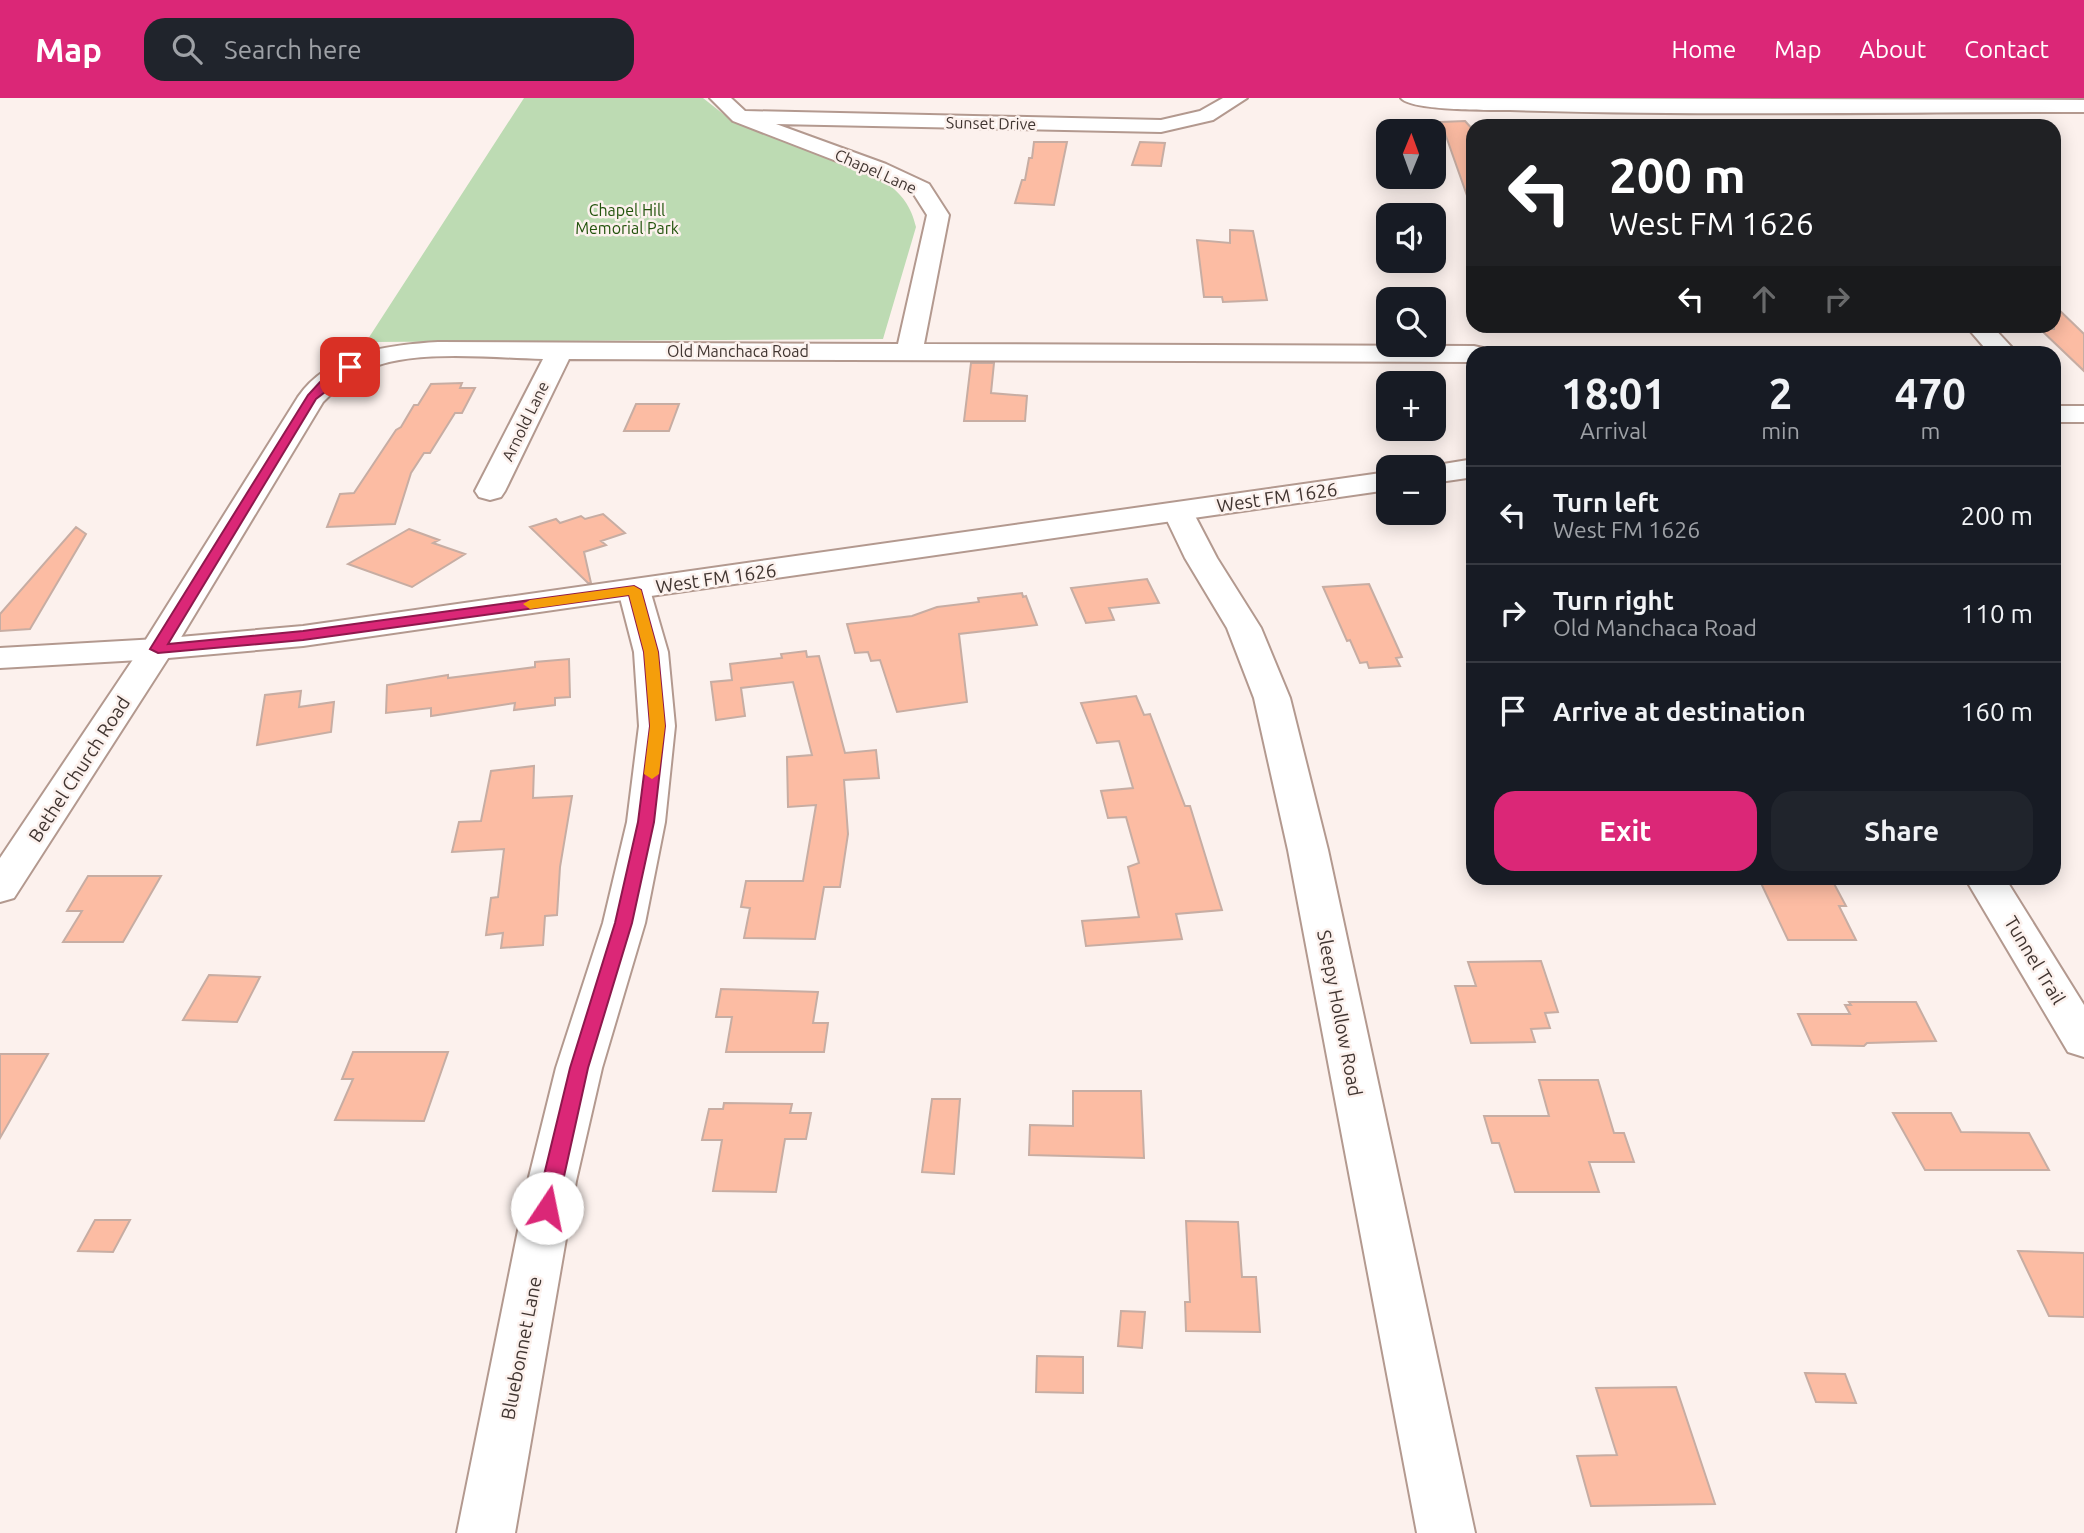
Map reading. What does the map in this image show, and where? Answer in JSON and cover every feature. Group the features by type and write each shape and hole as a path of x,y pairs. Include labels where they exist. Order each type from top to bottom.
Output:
{"street":[{"name":"Chapel Lane","path":"720,98 740,117 878,169 921,189 938,215 910,351"},
{"name":"Sunset Drive","path":"740,117 1161,126 1206,116 1237,98"},
{"path":"1411,98 1465,103 1720,107 1774,112 2084,106"},
{"path":"1985,333 1997,346"},
{"name":"Old Manchaca Road","path":"158,649 312,397 350,367 370,359 410,352 560,351 1466,354"},
{"name":"Arnold Lane","path":"490,491 560,351"},
{"path":"1446,472 1466,469"},
{"name":"West FM 1626","path":"0,658 158,649 303,636 1376,483"},
{"name":"Sleepy Hollow Road","path":"1178,512 1201,558 1244,628 1272,698 1308,850 1446,1533"},
{"name":"Bluebonnet Lane","path":"486,1533 552,1181 579,1068 624,923 646,822 657,726 651,652 634,590"},
{"name":"Bethel Church Road","path":"0,889 158,649"},
{"name":"Tunnel Trail","path":"1989,885 2084,1041"}],"green space":[{"name":"Chapel Hill Memorial Park","path":"524,98 703,98 727,117 884,181 905,201 916,227 883,339 366,342"}],"building":[{"path":"1446,122 1466,122 1466,193 1446,136"},
{"path":"1034,142 1067,142 1054,205 1015,203 1022,180 1025,180 1029,158 1032,158"},
{"path":"1140,142 1165,143 1161,166 1132,165"},
{"path":"1230,230 1253,231 1267,300 1223,302 1222,297 1204,297 1197,240 1230,243"},
{"path":"2061,312 2084,334 2084,371 2061,346 2044,333 2061,333"},
{"path":"971,363 994,363 991,393 1027,396 1025,421 964,421"},
{"path":"462,383 460,388 475,388 462,413 455,413 430,453 424,453 411,473 395,524 327,527 340,494 354,493 431,384"},
{"path":"636,404 679,404 669,431 624,431"},
{"path":"603,514 625,533 601,541 606,545 584,552 591,583 530,527 556,519 560,523 581,516 585,519"},
{"path":"76,527 86,534 30,629 0,631 0,614"},
{"path":"409,529 439,540 433,543 465,554 412,587 348,564"},
{"path":"1147,579 1159,603 1109,608 1114,620 1086,623 1071,588"},
{"path":"1369,584 1402,657 1396,658 1400,666 1369,668 1367,662 1360,663 1323,587"},
{"path":"1022,593 1023,597 1026,596 1037,625 959,634 967,702 897,712 880,660 871,661 868,652 855,653 847,624 912,616 937,607 979,602 978,598"},
{"path":"806,651 807,657 819,656 845,753 876,750 879,778 844,780 848,834 840,887 824,887 815,939 744,938 750,908 741,907 746,881 803,881 816,805 788,807 787,757 812,755 793,682 741,688 745,716 716,720 711,682 732,680 730,664 782,658 781,654"},
{"path":"569,659 570,697 555,698 555,705 514,710 515,703 431,716 431,708 386,713 387,685 448,675 448,678 535,667 535,662"},
{"path":"301,691 299,707 334,702 331,732 257,745 265,695"},
{"path":"1136,696 1144,715 1150,714 1185,806 1190,806 1222,910 1176,914 1182,939 1086,946 1082,921 1139,917 1128,867 1139,863 1126,817 1108,818 1101,791 1133,788 1119,741 1097,743 1081,703"},
{"path":"534,766 533,798 572,796 560,867 557,915 545,916 543,945 501,948 503,933 486,935 491,898 498,897 504,849 452,852 459,822 481,821 491,771"},
{"path":"88,876 161,876 123,942 63,942 82,911 67,911"},
{"path":"1762,885 1835,885 1846,906 1839,906 1856,940 1788,940"},
{"path":"1541,961 1558,1012 1545,1013 1550,1028 1531,1029 1535,1042 1471,1043 1455,986 1476,986 1468,962"},
{"path":"209,975 260,977 237,1022 183,1020"},
{"path":"721,989 818,992 813,1023 828,1023 824,1052 726,1052 732,1017 716,1017"},
{"path":"1849,1002 1916,1002 1936,1041 1867,1043 1864,1046 1812,1045 1798,1014 1850,1014 1845,1005 1851,1005"},
{"path":"353,1052 448,1052 424,1121 335,1120 353,1079 342,1079"},
{"path":"0,1054 48,1054 0,1138"},
{"path":"1539,1080 1598,1080 1614,1133 1624,1133 1634,1162 1589,1162 1599,1192 1515,1192 1499,1143 1492,1143 1484,1116 1549,1116"},
{"path":"1073,1091 1141,1091 1144,1158 1029,1155 1030,1125 1073,1126"},
{"path":"932,1099 960,1099 954,1174 922,1172"},
{"path":"724,1103 792,1104 790,1113 811,1113 806,1139 785,1139 776,1192 713,1191 722,1140 702,1140 709,1109 723,1109"},
{"path":"1893,1113 1951,1113 1961,1132 2029,1133 2049,1170 1925,1170"},
{"path":"95,1220 130,1220 113,1252 78,1251"},
{"path":"1186,1221 1238,1222 1242,1277 1256,1277 1260,1332 1186,1331 1185,1302 1190,1302"},
{"path":"2018,1251 2084,1253 2084,1317 2049,1316"},
{"path":"1121,1311 1145,1312 1142,1348 1118,1346"},
{"path":"1037,1356 1083,1357 1083,1393 1036,1392"},
{"path":"1805,1373 1845,1374 1856,1403 1816,1402"},
{"path":"1676,1387 1715,1504 1591,1506 1577,1456 1617,1455 1596,1388"}],"slow traffic":[{"path":"530,604 634,590 651,652 657,726 652,774"}],"route":[{"path":"350,367 312,397 158,649 303,636 634,590 651,652 657,726 646,822 624,923 579,1068 547,1208"}]}
